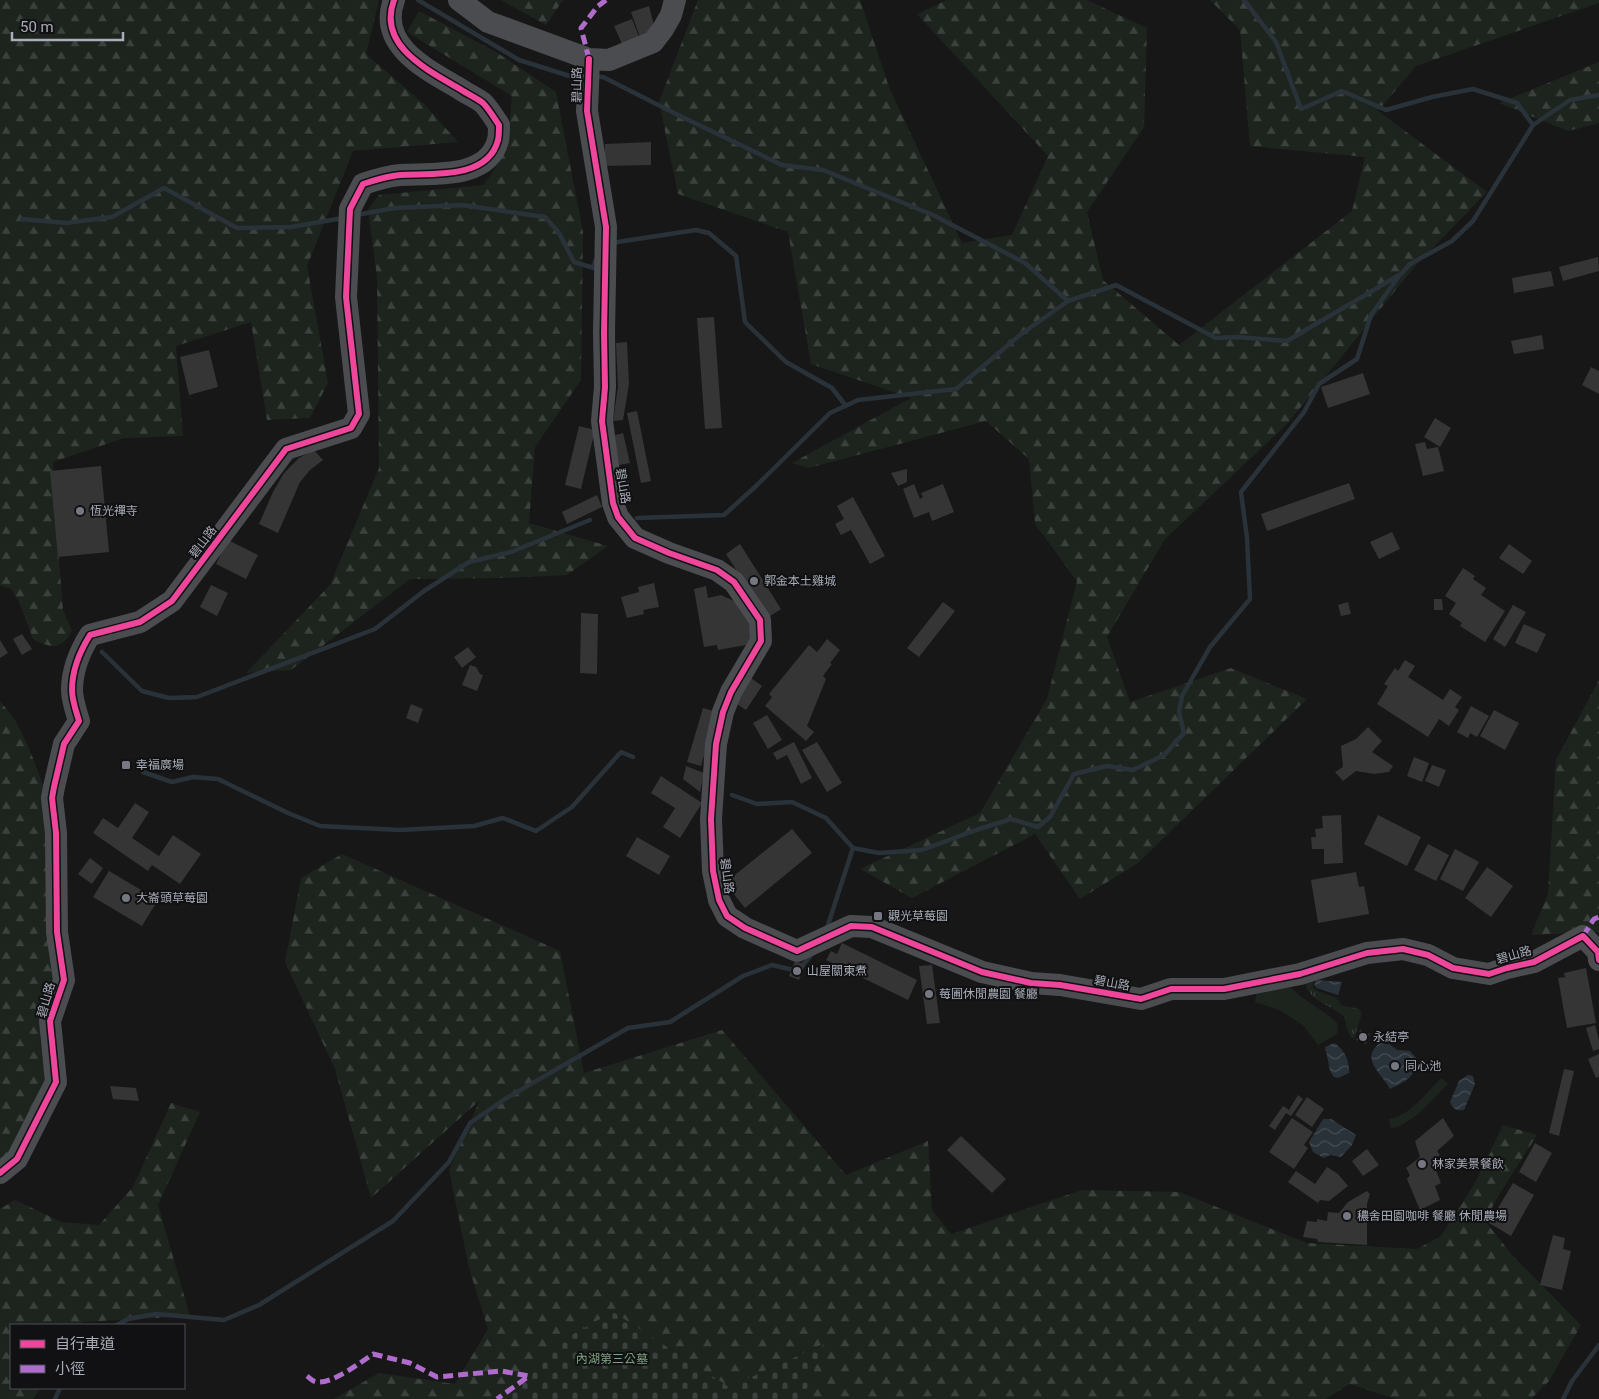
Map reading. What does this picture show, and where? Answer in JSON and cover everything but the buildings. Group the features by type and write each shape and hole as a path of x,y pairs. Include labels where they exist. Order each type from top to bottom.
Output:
{"street":[{"name":"碧山路","path":"0,1173 17,1159 56,1082 50,1021 64,980 57,932 56,833 52,798 64,744 78,721 71,692 73,674 83,646 90,635 140,622 172,601 286,449 351,428 360,414 346,297 350,209 363,184 390,176 451,173 470,169 488,158 498,141 499,125 482,103 416,62 403,50 393,33 390,11 394,0"},
{"name":"碧山路","path":"460,0 488,22 589,59 609,60 653,42 672,15 675,0"},
{"name":"碧山路","path":"589,59 587,70 587,111 606,227 605,386 602,420 613,502 618,516 635,538 668,553 717,570 734,582 760,620 761,641 731,692 723,712 716,744 711,819 713,871 719,900 727,916 745,928 797,951 851,926 872,927 982,972 1031,983 1060,985 1142,999 1171,989 1224,989 1300,974 1367,953 1403,949 1428,955 1453,968 1489,974 1534,962 1583,936 1598,952 1599,960"}],"green space":[{"path":"0,0 379,0 366,54 424,104 458,142 353,151 307,266 328,383 310,418 267,420 251,322 176,346 183,436 124,438 53,462 63,610 72,631 64,642 55,646 50,646 33,639 19,602 11,589 0,585"},
{"path":"501,0 563,0 546,25"},
{"path":"698,0 860,0 889,87 962,243 1012,235 1048,156 917,14 947,0 1087,0 1147,28 1144,127 1087,212 1103,280 1179,345 1352,211 1365,157 1250,146 1240,30 1210,0 1599,0 1599,3 1416,66 1378,111 1487,192 1416,265 1287,424 1165,539 1107,637 1130,702 1231,668 1307,699 1138,863 1080,899 1035,834 912,898 860,869 980,813 1047,699 1077,581 1035,524 1029,459 986,421 809,468 792,463 911,398 811,364 788,232 678,194 659,102"},
{"path":"419,11 496,52 556,92 583,232 581,380 535,447 529,523 608,546 567,575 410,579 291,670 246,673 330,585 379,468 377,277 368,210 379,195 484,185 507,149 512,96 407,32"},
{"path":"1599,62 1599,123 1568,131 1499,103"},
{"path":"1599,680 1599,932 1531,935 1548,894 1556,760"},
{"path":"0,702 8,710 21,731 45,790 54,983 42,1017 40,1039 46,1090 0,1166"},
{"path":"342,854 560,951 584,1073 722,1030 846,1175 928,1141 932,1210 951,1234 1082,1190 1179,1192 1307,1243 1417,1249 1441,1236 1476,1181 1503,1125 1537,1135 1497,1198 1485,1221 1513,1256 1581,1325 1549,1381 1531,1399 1396,1399 1349,1384 1326,1399 803,1399 823,1344 729,1387 613,1312 568,1337 496,1399 334,1399 379,1373 455,1384 488,1329 469,1268 449,1170 480,1100 371,1198 335,1069 285,962 301,878"},
{"path":"1313,980 1313,988 1337,998 1341,1005 1359,1009 1362,1013 1354,1039 1348,1032 1344,1016 1315,998 1307,989 1305,983"},
{"path":"1291,988 1338,1024 1337,1034 1318,1045 1303,1025 1279,1010 1255,1002 1257,989"},
{"path":"1441,1078 1448,1084 1414,1117 1406,1123 1391,1128 1389,1119 1397,1117 1411,1108"},
{"path":"171,1103 200,1112 158,1205 190,1316 82,1322 81,1324 10,1324 10,1389 40,1389 33,1399 0,1399 0,1209 15,1200 62,1222 99,1225 133,1187"},
{"name":"內湖第三公墓","path":"613,1312 729,1387 824,1344 803,1399 496,1399 568,1337"}],"water":[{"path":"1316,980 1342,982 1338,995 1317,988 1314,985"},
{"path":"1334,1043 1343,1052 1349,1069 1349,1073 1338,1078 1334,1077 1330,1071 1325,1048"},
{"name":"同心池","path":"1380,1043 1389,1044 1397,1050 1410,1051 1417,1059 1412,1075 1401,1084 1390,1089 1372,1061 1374,1049"},
{"path":"1468,1075 1473,1076 1475,1084 1464,1110 1457,1110 1450,1102 1459,1081"},
{"path":"1323,1119 1331,1119 1356,1135 1352,1145 1341,1157 1330,1155 1324,1158 1313,1152 1309,1142"}],"waterway":[{"path":"418,0 519,60 576,78 582,78"},
{"path":"1244,0 1276,42 1301,109 1342,91 1386,110 1432,97 1473,89 1517,103 1533,125 1570,100 1599,95"},
{"path":"595,77 603,77 782,165 823,170 933,215 1025,263 1068,301"},
{"path":"637,518 724,515 830,413 858,400 956,389 1020,335 1068,301 1116,285 1216,338 1237,337 1287,341 1401,274 1410,264 1452,241 1473,221 1533,125"},
{"path":"22,219 66,223 112,217 164,188 237,228 291,227 343,218"},
{"path":"356,215 395,208 462,205 545,217 559,233 574,262 594,268 595,261"},
{"path":"611,243 696,230 709,233 736,256 745,322 786,362 832,388 846,406"},
{"path":"732,795 757,804 792,802 826,818 853,848 879,853 922,850 1011,819 1038,827 1050,817 1074,774 1107,766 1133,770 1164,755 1184,733 1179,712 1182,696 1210,647 1250,599 1247,538 1241,492 1304,412 1319,384 1357,359 1371,315 1399,276"},
{"path":"102,652 142,691 169,698 197,697 375,629 424,591 469,562 511,552 590,520"},
{"path":"143,772 172,782 193,777 218,779 288,813 320,826 400,830 474,826 503,818 536,831 572,807 621,752 633,757"},
{"path":"827,928 853,848"},
{"path":"119,1324 128,1319 156,1314 224,1320 259,1305 393,1221 449,1162 470,1123 505,1099 628,1028 670,1022 743,976 772,965 798,971 812,954"},
{"path":"1563,1399 1572,1381 1599,1345"},
{"path":"55,1399 60,1389"}],"marked path":[{"path":"589,59 581,28 598,6 606,0"},
{"path":"1583,936 1594,919 1599,917"},
{"path":"307,1376 316,1382 331,1379 346,1372 373,1354 410,1363 437,1377 501,1371 529,1376 497,1399"}],"cycle path":[{"path":"0,1173 17,1159 56,1082 50,1021 64,980 57,932 56,833 52,798 64,744 79,721 74,706 72,683 77,661 83,648 90,635 140,622 172,601 286,449 351,428 359,414 346,297 350,209 363,184 381,178 442,174 471,168 483,162 492,153 498,140 499,125 483,103 421,65 399,43 393,31 391,16 394,0"},
{"path":"589,59 587,111 606,227 605,387 602,421 613,503 618,517 635,538 669,553 717,570 734,582 760,620 761,641 731,692 723,712 716,744 711,819 713,871 719,900 727,916 745,928 797,951 851,926 872,927 982,972 1031,983 1060,985 1141,999 1171,989 1224,989 1300,974 1367,953 1403,949 1428,955 1453,968 1489,974 1534,962 1583,936 1598,952 1599,960"}],"place":[{"name":"恆光禪寺","path":"80,511"},
{"name":"郭金本土雞城","path":"754,581"},
{"name":"幸福廣場","path":"126,765"},
{"name":"大崙頭草莓園","path":"126,898"},
{"name":"觀光草莓園","path":"878,916"},
{"name":"山屋關東煮","path":"797,971"},
{"name":"莓圃休閒農園 餐廳","path":"929,994"},
{"name":"永結亭","path":"1363,1037"},
{"name":"同心池","path":"1395,1066"},
{"name":"林家美景餐飲","path":"1422,1164"},
{"name":"穠舍田園咖啡 餐廳 休閒農場","path":"1347,1216"}]}
